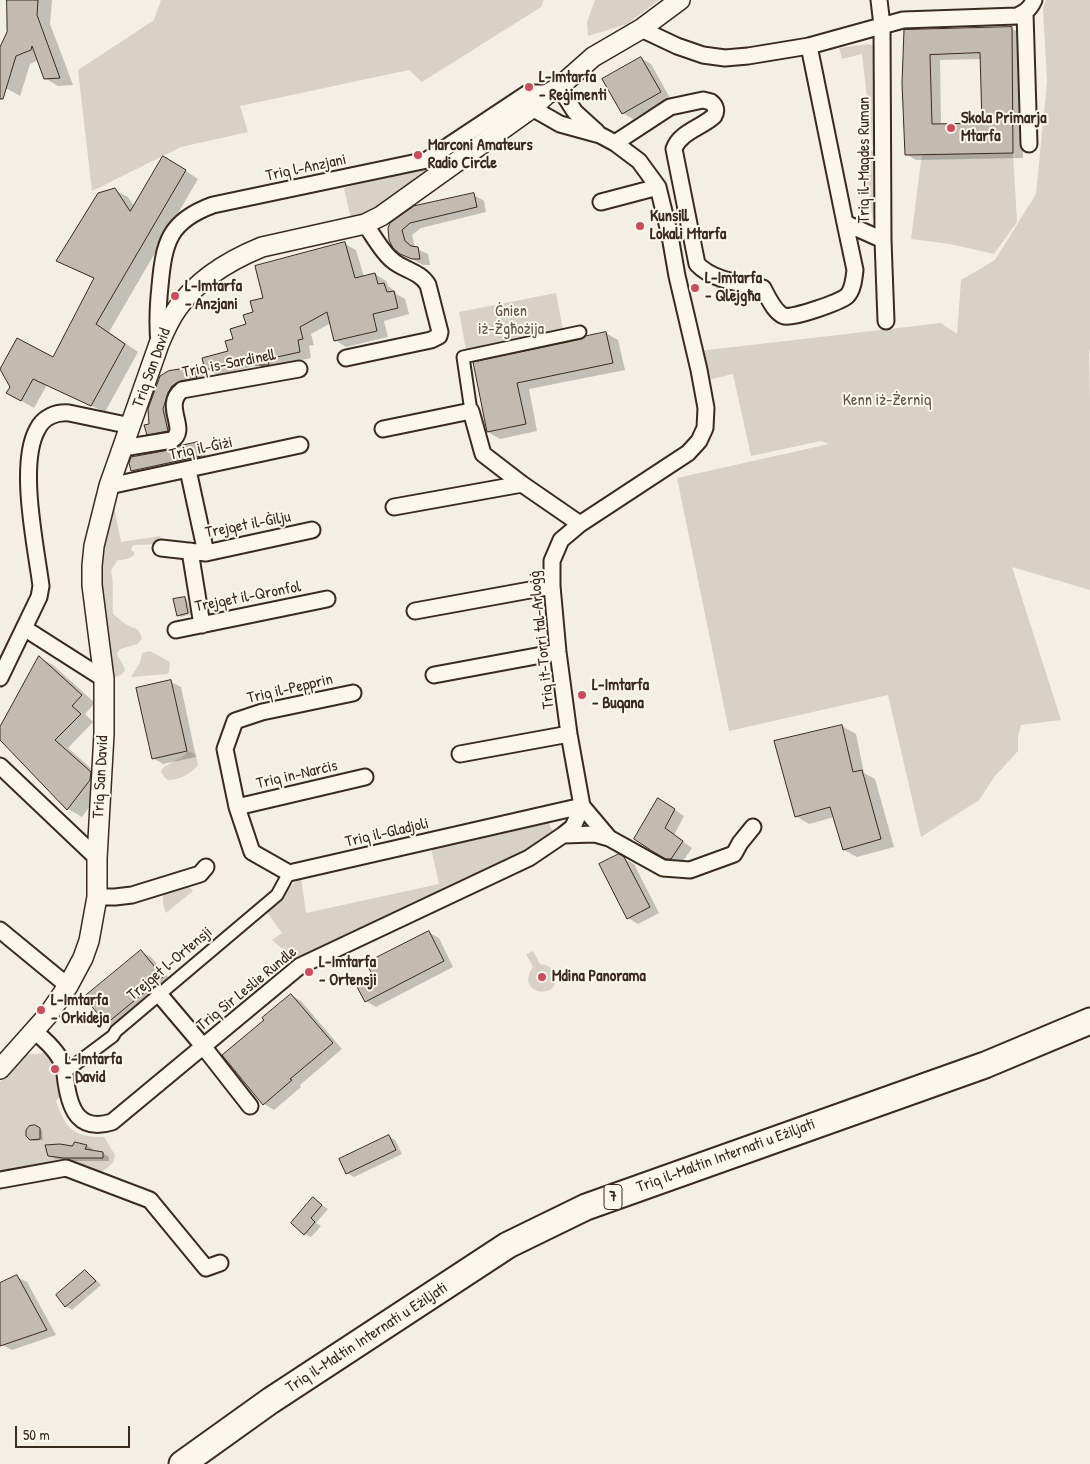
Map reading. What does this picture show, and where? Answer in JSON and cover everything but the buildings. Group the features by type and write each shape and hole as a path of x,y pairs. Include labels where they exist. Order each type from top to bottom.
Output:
{"highway":[{"name":"Triq il-Maltin Internati u Eżiljati","path":"182,1464 270,1401 508,1245 586,1206 985,1064 1090,1021"},
{"name":"Triq il-Maltin Internati u Eżiljati","path":"209,1464 280,1412 513,1259 592,1218 996,1077 1090,1038"}],"street":[{"name":"Triq San David","path":"0,1069 48,1015 68,986 83,958 89,941 97,897 97,858 104,734 104,679 92,585 94,546 109,486 168,322 186,297 234,260 262,247 365,224 381,216 532,108 593,57 641,29 680,0"},
{"name":"Triq il-Maqdes Ruman","path":"879,0 882,25 883,240 886,321"},
{"path":"641,29 677,46 720,58 748,56 808,46 903,20 1016,16 1030,6"},
{"path":"1029,144 1030,6"},
{"path":"615,142 670,108 703,100 713,103 716,109 714,116 685,135 678,141 674,149 697,264 704,272 763,288 773,306 783,316 797,316 842,299 850,292 855,270 808,46"},
{"path":"554,90 600,135"},
{"name":"Triq l-Anzjani","path":"159,344 157,319 163,258 167,243 176,228 186,218 213,205 428,160 528,93 554,90"},
{"path":"532,108 560,124 600,135 615,142 639,161 658,187 601,202"},
{"name":"Triq it-Torri tal-Arloġġ","path":"582,806 558,652 552,586 552,561 561,540 580,524 688,454 699,441 705,428 706,408 699,370 658,187"},
{"path":"844,223 883,240"},
{"path":"346,358 431,340 439,336 440,329 428,285 424,279 420,275 392,261 365,224"},
{"path":"580,332 463,357 471,412 483,454 522,484 580,524"},
{"name":"Triq is-Sardinell","path":"123,448 176,438 178,430 174,402 176,396 182,390 299,368"},
{"path":"0,678 39,597 41,586 28,490 30,451 37,429 48,418 60,412 130,426"},
{"path":"383,429 471,412"},
{"name":"Triq il-Ġiżi","path":"109,486 300,445"},
{"path":"188,470 206,553"},
{"path":"394,507 522,484"},
{"name":"Trejqet il-Ġilju","path":"161,548 206,553 312,530"},
{"path":"190,551 202,625"},
{"path":"415,611 552,586"},
{"name":"Trejqet il-Qronfol","path":"176,630 327,599"},
{"path":"24,628 104,679"},
{"path":"434,675 558,652"},
{"name":"Triq il-Pepprin","path":"236,807 225,749 235,721 262,712 353,693"},
{"path":"460,754 570,734"},
{"path":"2,774 97,858"},
{"name":"Triq in-Narċis","path":"236,807 365,777"},
{"path":"582,806 609,838"},
{"name":"Triq Sir Leslie Rundle","path":"34,1031 47,1042 61,1060 70,1102 79,1118 87,1123 96,1125 112,1122 300,966 529,858 564,835 573,826 582,806"},
{"name":"Triq il-Gladjoli","path":"289,873 582,806"},
{"path":"236,807 252,852 289,873"},
{"path":"564,835 595,834 609,838 663,868 690,870 734,854 753,827"},
{"path":"97,897 132,895 200,874 206,867"},
{"name":"Trejqet l-Ortensji","path":"65,1072 113,1036 116,1031 277,895 289,873"},
{"path":"0,930 68,986"},
{"path":"160,994 250,1106"},
{"path":"0,1180 66,1168 150,1200 206,1268 220,1263"}],"green space":[{"path":"161,0 544,0 541,7 422,82 409,70 240,106 248,132 181,147 92,191 78,70 154,20"},
{"path":"595,0 659,0 627,24 588,36 587,22"},
{"name":"Kenn iż-Żerniq","path":"1046,0 1090,0 1090,590 1012,567 1061,720 1021,725 1018,737 1018,751 995,776 979,800 921,837 888,695 729,731 677,478 829,444 821,441 751,456 733,374 708,380 699,351 941,323 957,334 961,280 995,260 1036,194 1047,82 1043,8"},
{"path":"869,44 873,46 875,52 877,218 873,219 862,154 873,150 862,54 842,59 839,48"},
{"path":"1013,153 1017,222 994,254 950,244 911,239 922,154"},
{"path":"433,166 427,174 360,216 351,219 344,188"},
{"name":"Ġnien iż-Żgħożija","path":"556,293 563,330 466,350 459,312"},
{"path":"112,496 121,542 160,536 163,544 133,545 131,550 135,553 132,557 118,560 111,570 113,614 127,625 138,630 142,638 138,644 120,649 117,654 125,671 113,678 98,569"},
{"path":"150,651 170,662 169,672 167,674 131,677 140,663 142,653"},
{"path":"187,751 196,755 198,765 180,778 168,780 164,777 161,771 164,767 185,755"},
{"path":"547,820 555,835 515,857 294,959 272,940 282,933 265,909 301,877 306,913 439,884 431,848"},
{"path":"187,884 193,891 166,913 163,899 166,892 174,887"},
{"path":"533,951 540,964 553,970 555,983 552,989 539,991 533,989 529,984 528,976 533,967 526,954"},
{"path":"44,1053 60,1070 62,1094 56,1101 68,1125 78,1133 94,1137 104,1137 115,1155 113,1163 98,1175 66,1160 0,1175 0,1082 24,1055"}],"place":[{"name":"L-Imtarfa - Reġimenti","path":"529,87"},
{"name":"Skola Primarja Mtarfa","path":"951,128"},
{"name":"Marconi Amateurs Radio Circle","path":"418,155"},
{"name":"Kunsill Lokali Mtarfa","path":"640,226"},
{"name":"L-Imtarfa - Qlejgħa","path":"695,288"},
{"name":"L-Imtarfa - Anzjani","path":"175,296"},
{"name":"L-Imtarfa - Buqana","path":"582,695"},
{"name":"L-Imtarfa - Ortensji","path":"309,972"},
{"name":"Mdina Panorama","path":"542,977"},
{"name":"L-Imtarfa - Orkideja","path":"41,1010"},
{"name":"L-Imtarfa - David","path":"55,1069"}]}
